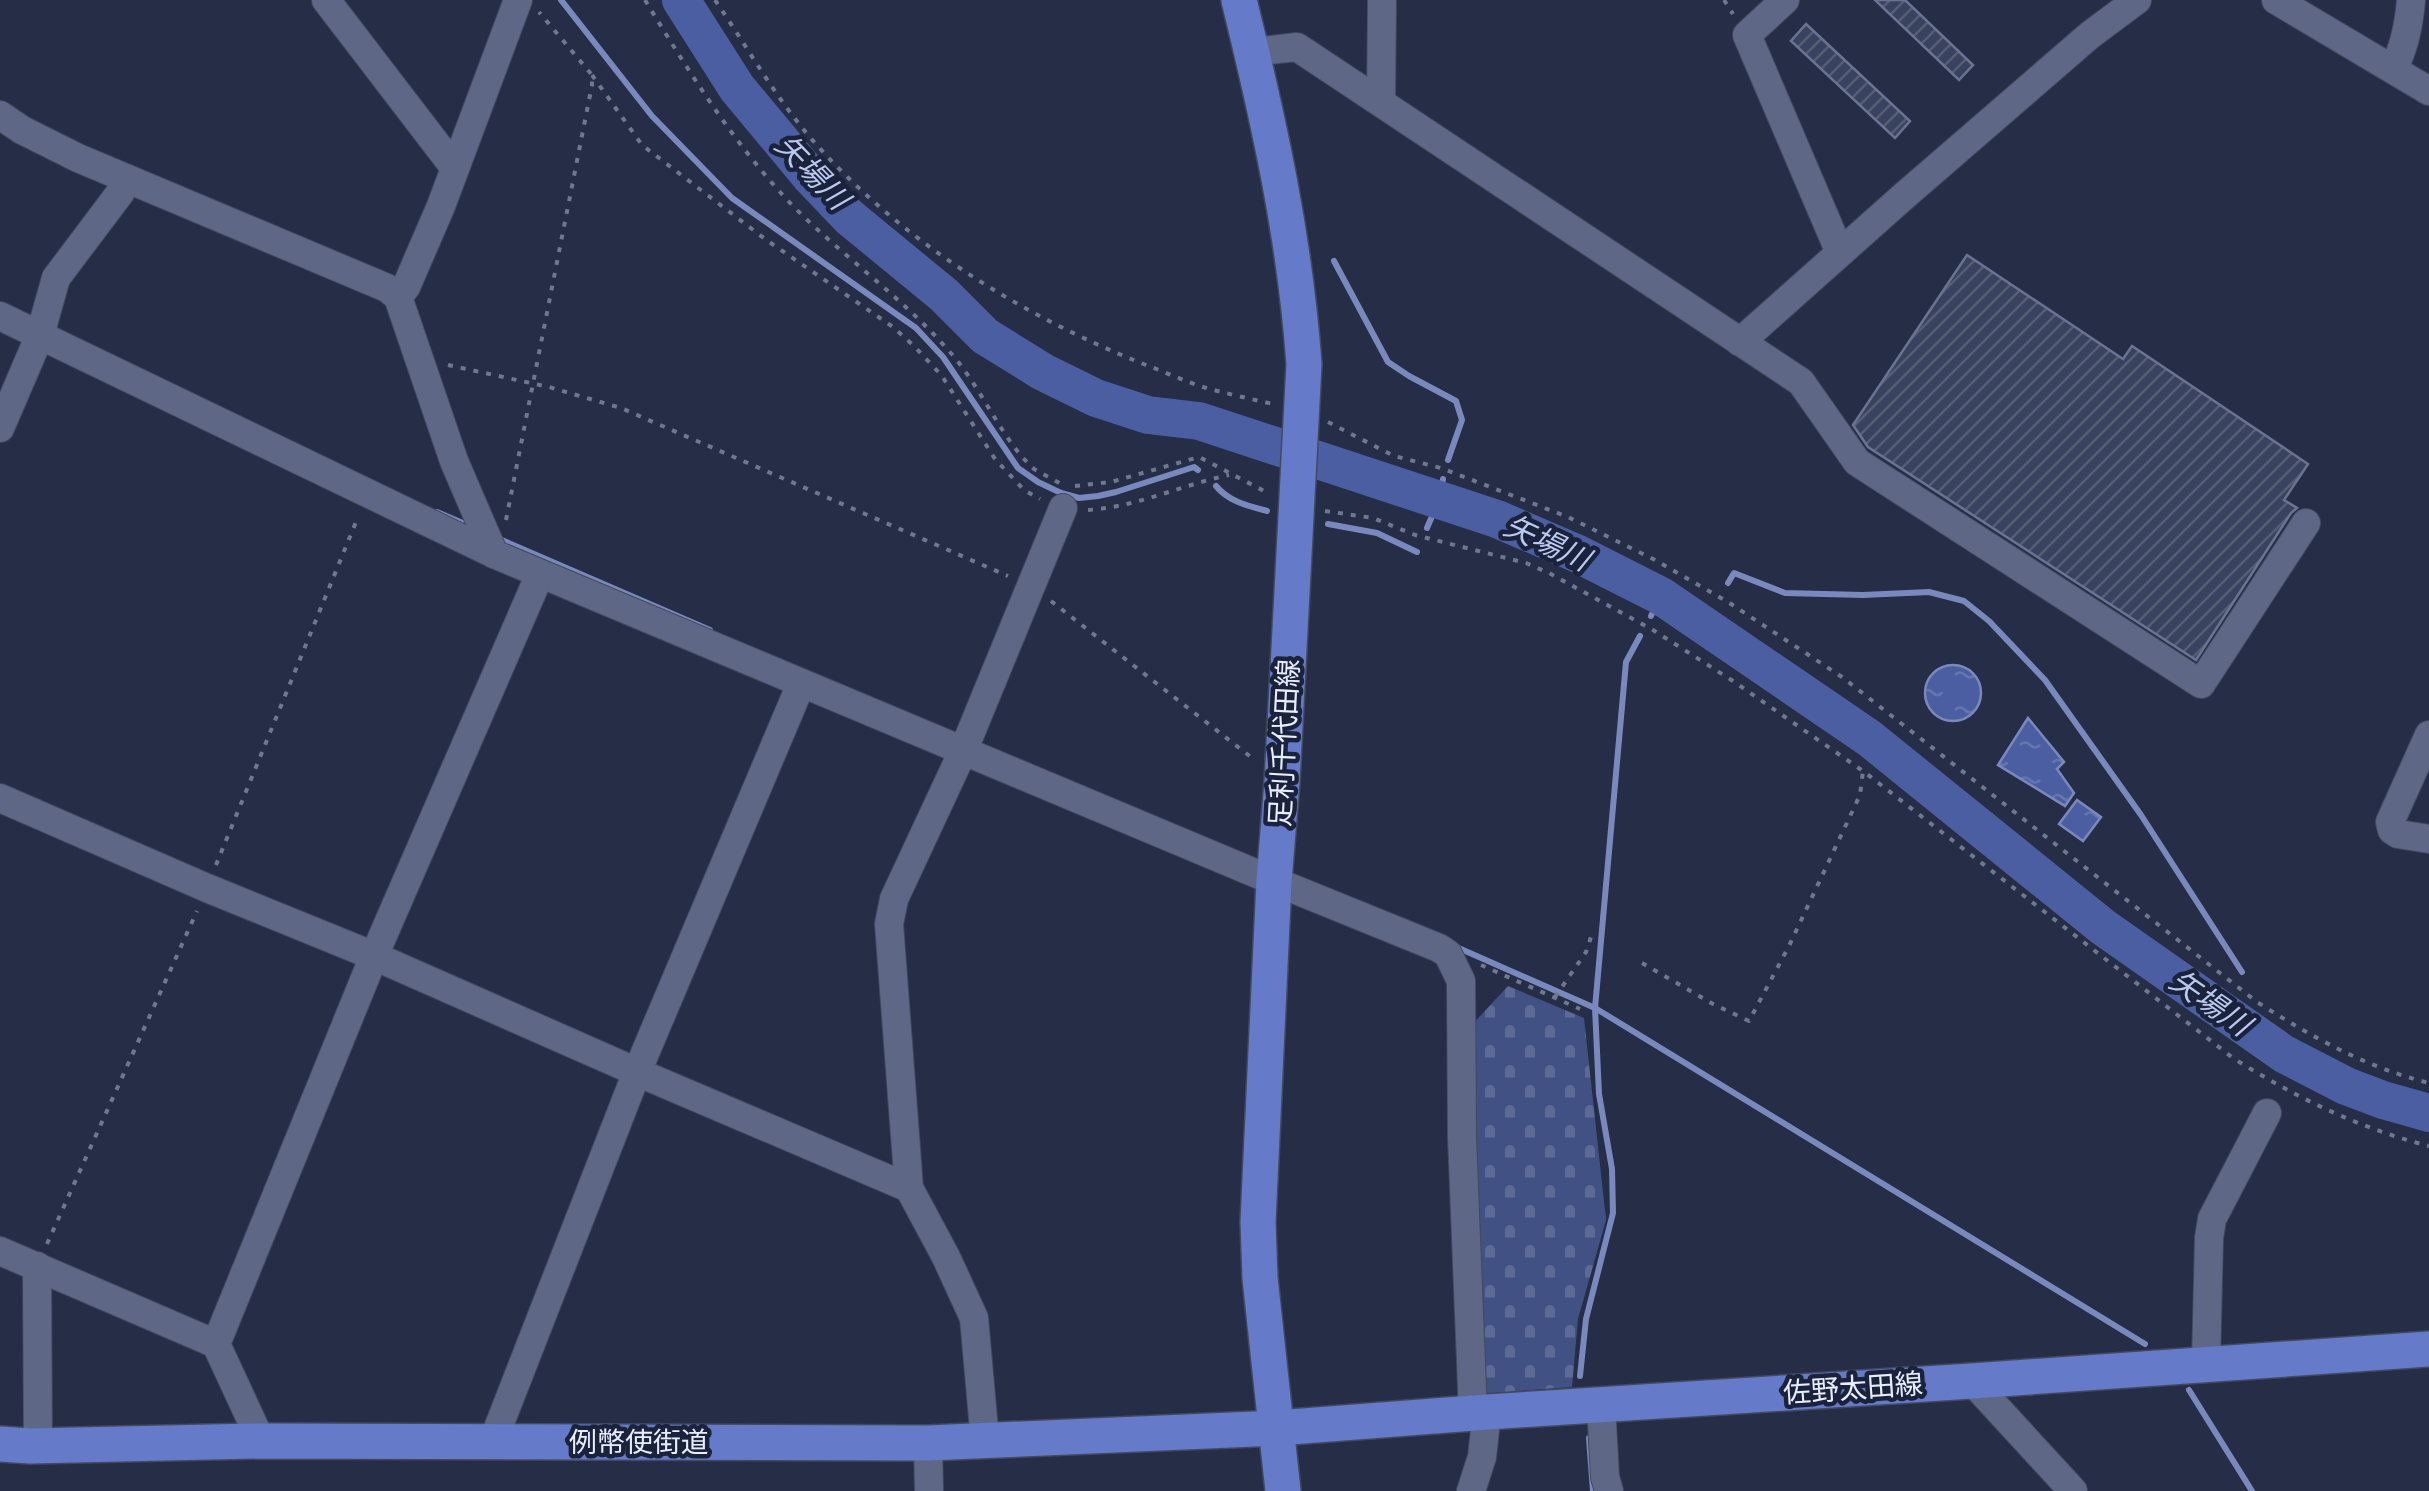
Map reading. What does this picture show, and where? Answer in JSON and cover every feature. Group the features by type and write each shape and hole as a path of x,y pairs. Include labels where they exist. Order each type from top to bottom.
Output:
{"main road":[{"name":"足利千代田線","path":"1239,0 1277,160 1296,268 1304,364 1258,1222 1260,1278 1283,1491"},
{"name":"佐野太田線","path":"1277,1428 2429,1348"},
{"name":"例幣使街道","path":"0,1444 928,1443 1277,1428"}],"street":[{"path":"326,0 454,167"},
{"path":"1380,102 1382,0"},
{"path":"1785,0 1747,34 1842,251"},
{"path":"1740,342 2090,35 2137,0"},
{"path":"2276,0 2429,91"},
{"path":"2393,70 2410,18 2411,0"},
{"path":"398,297 406,287 454,167 527,4"},
{"path":"1252,52 1296,47 1623,262 1800,382 1857,462 2201,684 2306,523"},
{"path":"0,115 78,158 388,288 398,297 454,461 494,554"},
{"path":"0,428 40,334 56,278 128,179"},
{"path":"0,316 494,554 1448,954 1461,981 1462,1138 1482,1458 1471,1491"},
{"path":"985,1441 974,1318 909,1188 889,924 894,899 964,749 1063,508"},
{"path":"216,1344 374,956 540,574"},
{"path":"494,1441 636,1072 801,684"},
{"path":"2429,734 2390,826 2398,834 2429,839"},
{"path":"0,798 909,1188"},
{"path":"2206,1364 2212,1219 2267,1113"},
{"path":"0,1250 216,1344 261,1442"},
{"path":"37,1266 38,1446"},
{"path":"1972,1381 2060,1485"},
{"path":"1601,1404 1609,1491"},
{"path":"928,1443 929,1491"}],"path":[{"path":"645,0 747,154 795,208 952,354 1013,446 1034,469 1068,486 1094,485 1199,457 1258,489 1505,556 1549,573 1692,654 1863,772 2233,1058 2280,1088 2330,1112 2429,1146"},
{"path":"714,0 780,100 848,178 922,242 1013,301 1112,352 1200,386 1344,428 1394,456 1468,478 1568,518 1655,560 1728,602 1842,677 2257,1002 2352,1057 2429,1083"},
{"path":"527,4 592,75 642,145 766,240 904,337 942,376 995,459 1024,490 1063,508 1091,510 1127,505 1231,474"},
{"path":"494,554 504,527 592,75"},
{"path":"419,362 533,383 621,408 1031,586 1282,782"},
{"path":"1642,963 1749,1021 1860,795 1863,772"},
{"path":"1555,997 1586,952 1590,937"},
{"path":"1448,954 1580,1010"}],"green space":[{"path":"1508,986 1584,1018 1606,1220 1578,1319 1572,1387 1479,1394 1469,1028"}],"water":[{"path":"1953,665 1973,673 1981,693 1973,713 1953,721 1933,713 1925,693 1933,673"},
{"path":"2028,718 2064,762 2057,769 2074,793 2065,806 1998,765"},
{"path":"2077,800 2101,817 2083,841 2059,824"}],"building":[{"path":"1875,0 1905,0 1973,65 1959,80"},
{"path":"1806,24 1910,121 1895,138 1791,41"},
{"path":"1967,255 2123,359 2132,346 2308,464 2284,500 2297,508 2196,660 1868,447 1853,425"}],"waterway":[{"path":"561,0 652,116 732,198 916,328 943,357 1018,468 1038,482 1079,498 1116,492 1194,467 1198,470"},
{"name":"矢場川","path":"681,0 737,88 811,177 849,217 944,295 985,336 1043,372 1096,398 1148,415 1199,421 1497,519 1661,596 1869,738 2103,927 2284,1054 2346,1086 2429,1113"},
{"path":"1334,261 1388,362 1456,401 1462,420 1448,460"},
{"path":"1427,528 1443,479"},
{"path":"1216,486 1233,500 1267,511"},
{"path":"437,512 472,527"},
{"path":"1328,524 1377,533 1417,552"},
{"path":"497,538 710,630"},
{"path":"1728,583 1734,573 1785,593 1929,592 1964,601 1989,621 2045,680 2141,815 2242,972"},
{"path":"1651,616 1661,596"},
{"path":"1703,625 1711,611"},
{"path":"1580,1376 1586,1319 1613,1213 1612,1169 1599,1094 1595,1008 1626,662 1640,636"},
{"path":"1454,946 1595,1008 2145,1344"},
{"path":"2189,1390 2252,1491"},
{"path":"1589,1438 1593,1491"}]}
